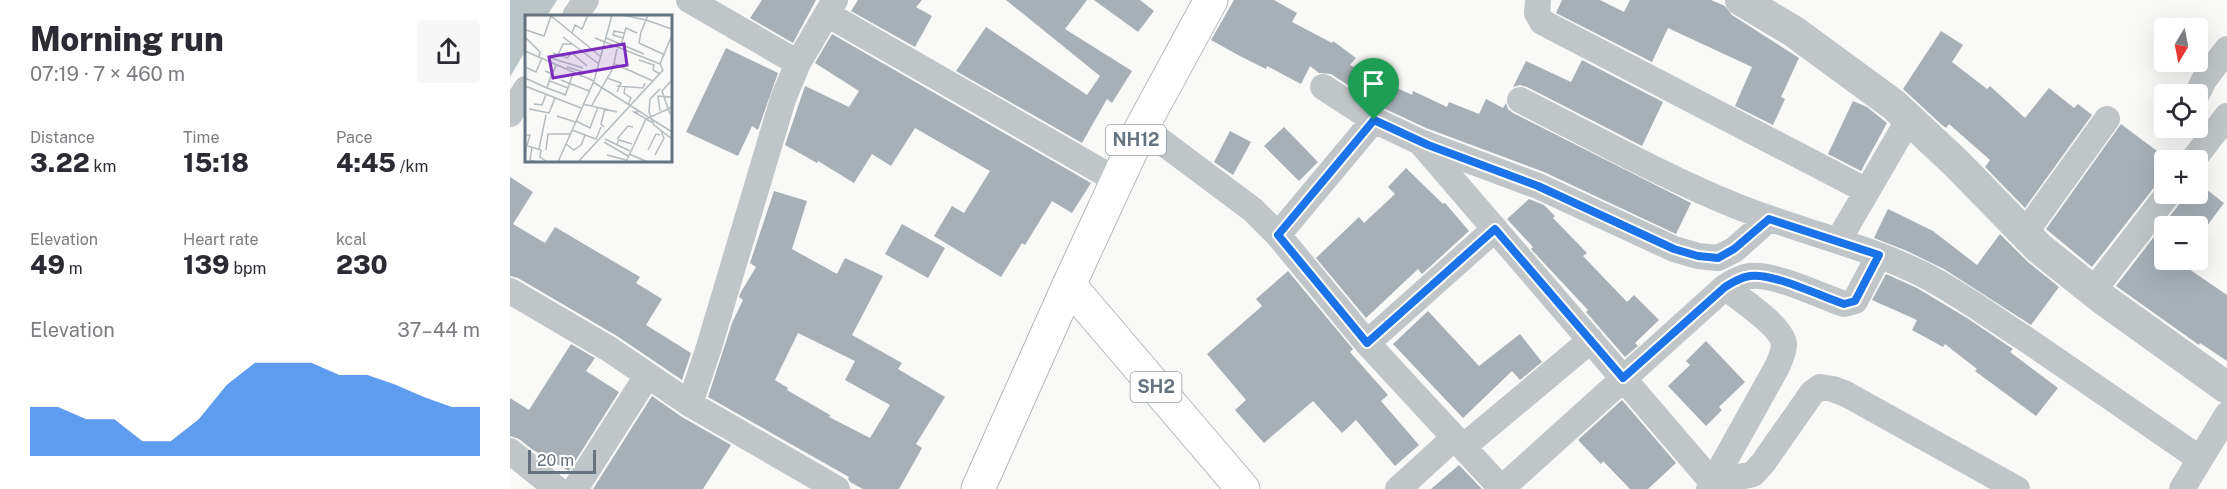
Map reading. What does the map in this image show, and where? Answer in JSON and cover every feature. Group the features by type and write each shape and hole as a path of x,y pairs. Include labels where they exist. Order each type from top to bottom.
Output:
{"main road":[{"name":"NH12","path":"978,489 1142,127 1211,0"},
{"name":"SH2","path":"1069,285 1243,489"}],"street":[{"path":"576,15 586,0"},
{"path":"688,0 798,63"},
{"path":"1538,0 1537,13 1542,22 1867,191"},
{"path":"1759,5 1894,105 2039,248 2093,291 2227,388"},
{"path":"690,404 783,99 798,63 831,7 1118,181"},
{"path":"2202,84 2227,49"},
{"path":"1323,87 1374,120 1420,142 1538,186 1674,249 1698,256 1718,258 1734,249 1769,219"},
{"path":"510,114 525,92"},
{"path":"1520,100 1733,205 1879,255 1924,276 1959,296 2078,374 2200,459"},
{"path":"2201,150 2223,121 2208,113"},
{"path":"1838,241 1909,119"},
{"path":"2025,233 2107,119"},
{"path":"1278,235 1374,120"},
{"path":"1142,127 1236,196 1278,235 1367,343 1502,489 1725,287 1739,278 1752,275 1773,278 1844,304 1855,301 1879,255"},
{"path":"1420,142 1591,340 1711,486"},
{"path":"2093,291 2160,204"},
{"path":"1367,343 1495,229"},
{"path":"1711,486 1777,367 1784,343 1776,329 1725,287"},
{"path":"510,291 609,350 690,404 837,489"},
{"path":"1398,489 1591,340"},
{"path":"575,489 647,376"},
{"path":"1711,486 1753,474 1812,393 1820,387 1833,388 1846,394 2016,489"},
{"path":"2182,489 2227,415"},
{"path":"510,451 557,489"}],"shaded area":[{"path":"510,0 557,0 548,15 525,15 525,52 510,77"}],"building":[{"path":"762,0 816,0 793,43 750,18"},
{"path":"858,0 922,0 916,7 932,16 915,47 851,11"},
{"path":"1006,0 1087,0 1065,29 1132,71 1112,103 1107,99 1082,143 956,71 986,27 1087,95 1100,76"},
{"path":"1094,0 1140,0 1154,11 1138,32"},
{"path":"1234,0 1274,0 1297,13 1292,22 1332,43 1333,41 1356,58 1350,65 1412,95 1413,91 1447,107 1449,102 1479,114 1486,99 1503,108 1506,103 1508,109 1513,113 1691,203 1676,234 1544,172 1426,128 1381,107 1331,74 1319,73 1310,66 1301,84 1267,66 1266,69 1238,55 1211,40"},
{"path":"1562,0 1600,0 1624,12 1630,0 1711,0 1725,6 1732,15 1799,58 1781,97 1785,99 1773,125 1735,106 1752,67 1668,28 1652,62 1556,13"},
{"path":"1941,31 1963,45 1952,62 1987,89 1990,86 2025,118 2049,88 2074,108 2078,104 2092,115 2025,208 1985,167 1990,160 1949,124 1946,128 1942,125 1903,89"},
{"path":"832,34 1091,183 1072,213 1052,201 1025,245 1022,243 1001,277 934,236 952,206 964,213 990,171 915,128 891,166 872,154 854,183 818,161 817,163 785,145 805,86 849,107 859,91 815,63"},
{"path":"726,48 778,73 758,130 752,126 738,156 686,132"},
{"path":"1582,60 1663,102 1642,146 1527,87 1520,85 1513,87 1526,61 1571,82"},
{"path":"1853,101 1867,107 1887,123 1861,171 1828,154"},
{"path":"2121,124 2156,150 2154,188 2092,267 2046,229"},
{"path":"1284,127 1318,162 1299,181 1264,146"},
{"path":"1230,131 1251,142 1233,175 1214,162"},
{"path":"1406,168 1443,204 1445,203 1469,231 1422,274 1418,269 1366,318 1316,258 1359,217 1364,223 1395,194 1388,187"},
{"path":"510,177 533,192 513,224 545,243 555,227 640,277 636,283 662,299 646,325 691,353 682,380 617,336 518,278 510,276"},
{"path":"774,191 807,201 792,249 837,274 845,258 883,276 852,335 902,363 898,369 945,397 916,444 922,448 899,489 863,489 850,482 849,477 708,397 732,323 743,300 739,297 756,267 750,263","holes":["798,333 855,361 845,380 890,405 870,438 829,417 830,415 787,390 788,388 775,380"]},
{"path":"2208,191 2224,203 2208,225 2208,216 2170,216 2179,204 2208,204"},
{"path":"1529,199 1544,205 1555,216 1553,218 1587,253 1583,256 1627,302 1634,295 1659,320 1635,343 1638,346 1625,357 1586,312 1588,310 1531,249 1533,247 1507,219"},
{"path":"1888,209 1933,231 1977,265 2000,234 2028,262 2059,287 2031,325 1944,269 1874,238"},
{"path":"902,224 945,248 928,278 885,254"},
{"path":"2154,237 2154,270 2190,270 2227,295 2227,361 2200,343 2199,345 2116,286"},
{"path":"1288,271 1353,349 1350,352 1388,395 1381,401 1419,445 1395,466 1356,420 1342,433 1313,401 1264,443 1235,410 1246,400 1207,354 1262,306 1256,299"},
{"path":"1886,274 1917,288 1967,318 2013,349 2010,352 2058,388 2036,416 1975,371 1977,369 1945,344 1943,347 1912,330 1917,320 1872,300"},
{"path":"1428,311 1479,366 1520,334 1542,362 1520,380 1512,371 1463,418 1393,344"},
{"path":"1706,341 1745,382 1719,407 1722,410 1706,426 1668,386 1690,365 1686,361"},
{"path":"571,344 595,358 586,371 619,392 569,471 519,439 510,436 510,398 529,410"},
{"path":"652,396 682,417 731,445 703,489 593,489"},
{"path":"1622,400 1676,463 1648,489 1630,489 1603,461 1601,464 1578,440"},
{"path":"1459,465 1482,489 1431,489"}],"route":[{"path":"1374,120 1428,145 1538,186 1674,249 1698,256 1718,258 1734,249 1769,219 1879,255 1855,301 1844,304 1773,278 1752,275 1739,278 1725,287 1623,378 1495,229 1367,343 1278,235 1374,120"}]}
